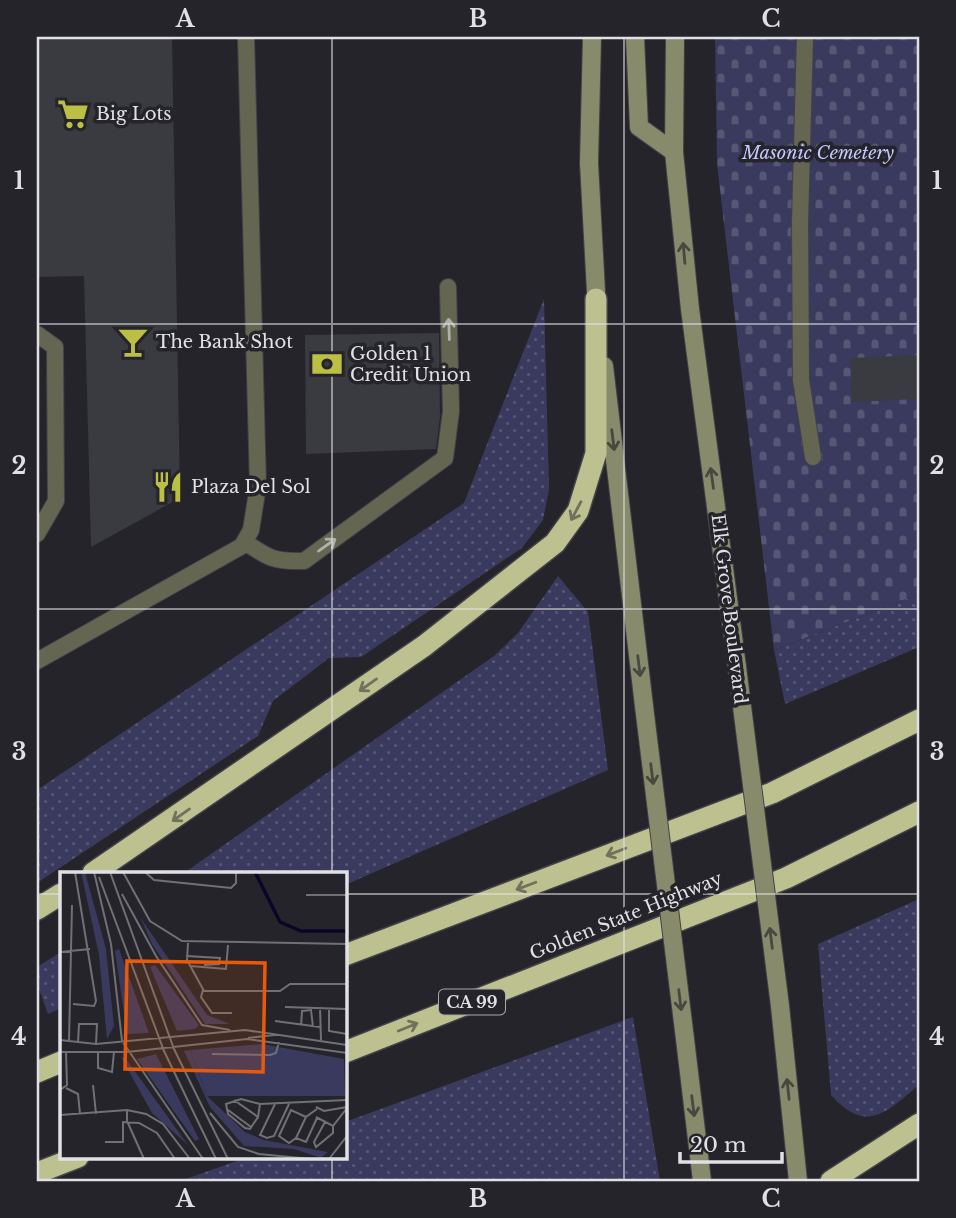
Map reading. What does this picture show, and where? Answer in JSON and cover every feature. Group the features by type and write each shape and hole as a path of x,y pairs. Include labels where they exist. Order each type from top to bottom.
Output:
{"highway":[{"path":"94,872 424,646 555,542 578,511 596,453 596,299"},
{"path":"346,955 772,793 919,720"},
{"name":"Golden State Highway","path":"346,1052 786,878 919,812"},
{"path":"37,909 60,895"},
{"path":"37,1072 60,1062"},
{"path":"831,1181 919,1124"},
{"path":"37,1173 75,1158"}],"main road":[{"path":"592,37 589,163 596,299 702,1181"},
{"path":"635,37 639,127 674,152"},
{"name":"Elk Grove Boulevard","path":"675,37 674,152 690,309 780,1006 798,1181"}],"lane":[{"path":"37,661 242,546 251,530 258,486 246,37"},
{"path":"805,37 800,222 801,380 813,457"},
{"path":"245,542 269,559 281,562 304,561 445,458 451,411 448,287"},
{"path":"37,334 55,347 56,501 37,534"}],"green space":[{"name":"Masonic Cemetery","path":"715,37 919,37 919,594 774,650 717,164"},
{"path":"544,299 549,489 543,520 522,548 361,657 329,658 273,701 258,736 37,883 37,790 464,503"},
{"path":"558,576 588,612 608,770 346,885 346,872 185,872 494,656 518,633"},
{"path":"919,594 919,647 785,704 774,650"},
{"path":"919,899 919,1085 886,1111 866,1117 855,1114 831,1095 818,944"},
{"path":"60,953 60,1008 48,1014 37,983 37,967"},
{"path":"633,1017 660,1181 180,1181 245,1158 346,1158 346,1122"}],"building":[{"path":"37,37 172,37 180,498 91,547 84,276 37,277"},
{"path":"439,333 440,417 436,449 306,454 305,335"},
{"path":"919,355 919,399 852,402 851,358"}],"place":[{"name":"Big Lots","path":"73,114"},
{"name":"The Bank Shot","path":"133,342"},
{"name":"Golden 1 Credit Union","path":"327,364"},
{"name":"Plaza Del Sol","path":"168,487"}]}
